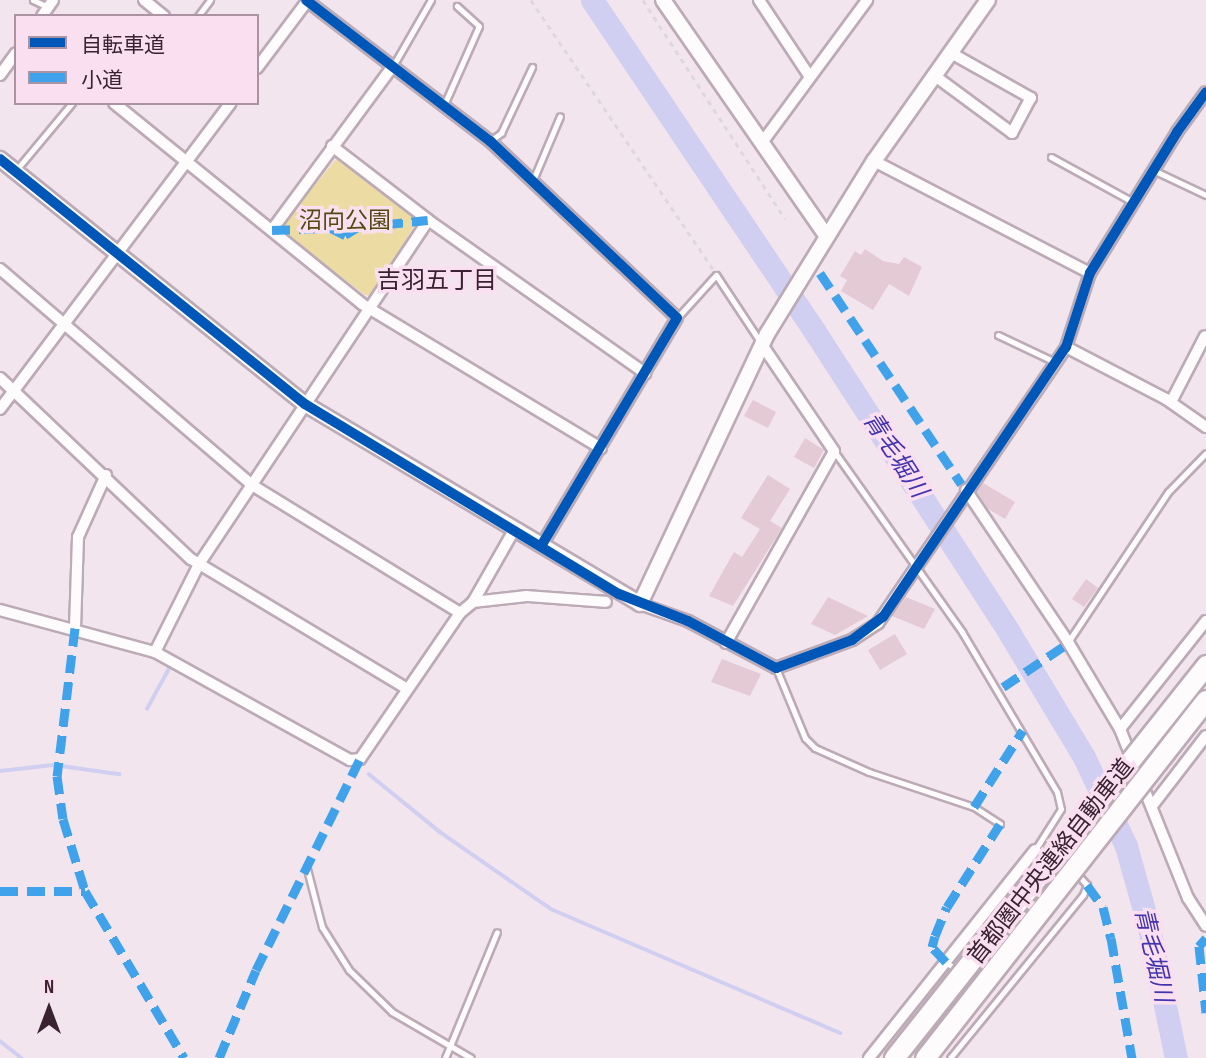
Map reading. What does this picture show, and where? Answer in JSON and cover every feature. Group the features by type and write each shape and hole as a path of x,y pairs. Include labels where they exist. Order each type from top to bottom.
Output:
{"highway":[{"name":"首都圏中央連絡自動車道","path":"894,1058 1206,666"},
{"name":"首都圏中央連絡自動車道","path":"925,1058 1206,700"}],"street":[{"path":"144,0 162,14"},
{"path":"259,65 307,0 490,141 677,318 541,547"},
{"path":"663,0 826,235"},
{"path":"759,0 810,77"},
{"path":"640,604 764,338 874,161 988,0"},
{"path":"761,144 863,2"},
{"path":"935,76 1012,133 1031,98 951,53"},
{"path":"0,75 14,56"},
{"path":"272,230 393,66"},
{"path":"0,159 306,404 640,604 688,621 776,668 873,628 1066,347 1090,274 1153,170 1206,92"},
{"path":"116,105 370,309 601,448"},
{"path":"0,409 229,105"},
{"path":"332,146 428,220 645,373"},
{"path":"874,161 1090,274"},
{"path":"155,652 199,564 428,220"},
{"path":"0,269 252,485 460,613"},
{"path":"1171,402 1205,336"},
{"path":"726,643 834,452 764,338"},
{"path":"1066,347 1171,402 1206,427"},
{"path":"0,378 199,564 407,689"},
{"path":"75,628 78,537 106,475"},
{"path":"965,492 1068,642 1120,729 1188,898 1206,926"},
{"path":"0,610 75,628 155,652 350,760 360,759 460,613 473,602 514,530"},
{"path":"473,602 527,596 606,602"},
{"path":"1120,729 1206,621"},
{"path":"1152,806 1206,736"},
{"path":"869,1058 1035,850"}],"lane":[{"path":"33,0 47,8"},
{"path":"393,66 430,0"},
{"path":"444,105 479,26 457,6"},
{"path":"490,141 501,133 532,67"},
{"path":"15,172 70,105"},
{"path":"532,181 539,174 560,116"},
{"path":"1051,157 1133,202"},
{"path":"1153,170 1206,195"},
{"path":"677,318 716,275 764,338"},
{"path":"998,335 1055,362"},
{"path":"834,452 917,563 999,690 1057,792 1061,809 1035,850"},
{"path":"1068,642 1168,492 1206,453"},
{"path":"776,668 805,737 816,748 869,772 974,807 1000,824"},
{"path":"950,1058 1087,890 1085,880 1046,850 1035,850"},
{"path":"307,869 322,927 349,970 392,1012 451,1043 471,1058"},
{"path":"445,1058 497,932"},
{"path":"946,962 996,1003"}],"path":[{"path":"531,0 716,275"},
{"path":"643,0 785,219"}],"green space":[{"name":"沼向公園","path":"337,158 418,219 373,296 365,295 283,232 282,225"}],"building":[{"path":"865,249 883,261 899,264 904,257 922,267 909,296 889,284 873,310 841,291 847,280 840,276 855,251 861,255"},
{"path":"753,400 776,412 768,428 744,416"},
{"path":"805,438 824,450 814,468 794,457"},
{"path":"768,475 790,489 770,521 782,528 733,606 709,596 734,552 742,557 760,529 741,518"},
{"path":"983,483 1015,502 1005,519 988,509 977,492"},
{"path":"1086,579 1098,588 1084,607 1072,599"},
{"path":"828,597 868,616 835,635 811,624"},
{"path":"906,597 935,609 924,629 892,616"},
{"path":"895,634 907,654 880,670 868,650"},
{"path":"722,659 761,674 750,696 711,682"}],"waterway":[{"name":"青毛堀川","path":"592,0 815,332 1010,634 1084,757 1126,846 1149,928 1176,1058"},
{"path":"147,709 170,667"},
{"path":"0,771 53,765"},
{"path":"61,766 119,774"},
{"path":"369,774 440,832 551,909 841,1033"},
{"path":"0,1041 22,1058"}],"marked path":[{"path":"331,228 344,220 358,227"},
{"path":"272,230 331,228 345,235 358,227 428,220"},
{"path":"820,273 961,484"},
{"path":"75,628 57,776 63,819 85,891 184,1058"},
{"path":"1003,687 1064,646"},
{"path":"974,807 1023,730"},
{"path":"219,1058 256,970 360,759"},
{"path":"946,962 932,947 935,936 947,907 1000,824"},
{"path":"1087,885 1103,907 1132,1058"},
{"path":"0,891 85,891"},
{"path":"1206,938 1199,946 1206,1013"}],"cycle path":[{"path":"306,0 490,141 677,318 541,546"},
{"path":"0,159 305,404 619,594 688,621 776,668 852,640 883,617 1066,347 1090,273 1177,132 1206,92"}],"district":[{"name":"吉羽五丁目","path":"437,281"}]}
